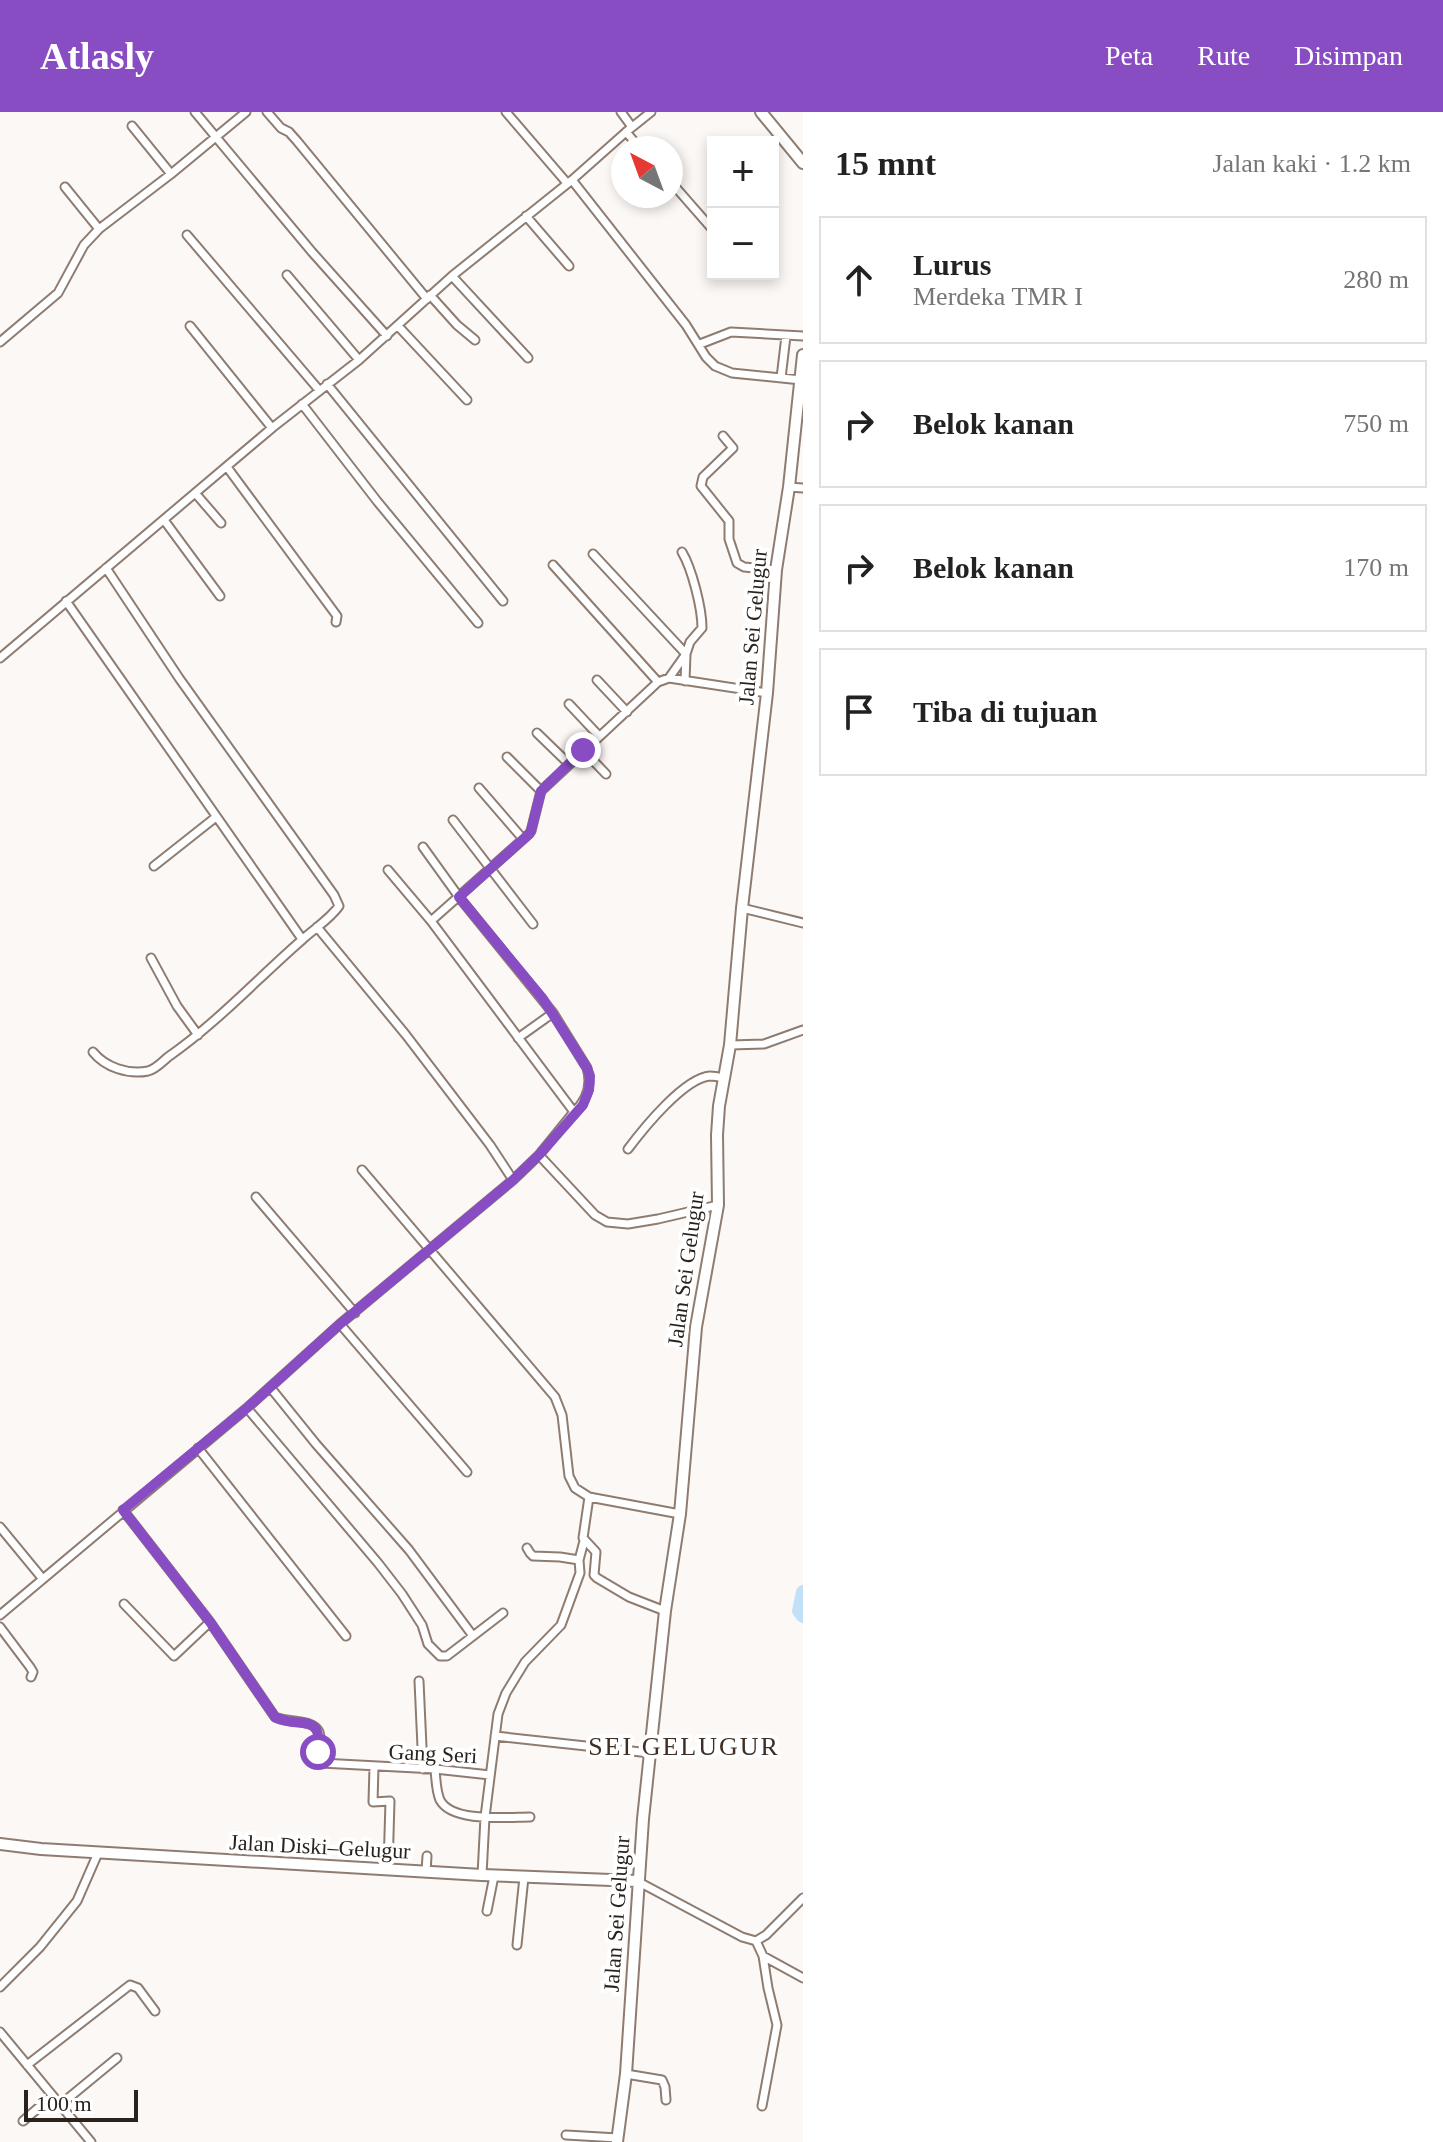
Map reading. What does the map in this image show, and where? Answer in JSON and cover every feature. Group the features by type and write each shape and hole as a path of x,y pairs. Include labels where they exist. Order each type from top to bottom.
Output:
{"main road":[{"path":"761,112 803,163"},
{"name":"Jalan Sei Gelugur","path":"618,2140 626,2074 637,1881 650,1753 665,1611 680,1514 696,1327 718,1205 717,1135 730,1045 767,693 776,570 789,487 803,355"},
{"name":"Jalan Diski–Gelugur","path":"0,1844 98,1853 488,1876 637,1881"}],"street":[{"path":"195,112 387,336"},
{"path":"0,342 58,293 84,245 99,229 246,112"},
{"path":"267,112 297,141 428,297 475,340"},
{"path":"506,112 570,182 715,366 724,370 801,380"},
{"path":"621,112 633,136"},
{"path":"0,658 651,112"},
{"path":"132,126 171,174"},
{"path":"65,187 99,229"},
{"path":"683,196 707,223"},
{"path":"526,216 569,266"},
{"path":"187,235 319,390"},
{"path":"287,275 359,360"},
{"path":"452,276 528,358"},
{"path":"190,326 272,428"},
{"path":"398,326 467,400"},
{"path":"700,344 731,332 803,336"},
{"path":"781,378 786,336"},
{"path":"327,384 503,601"},
{"path":"302,404 478,623"},
{"path":"723,436 733,448 703,477 701,486 729,521 729,539 737,563 750,568 776,570"},
{"path":"227,467 337,616 336,622"},
{"path":"789,487 803,488"},
{"path":"196,494 221,523"},
{"path":"164,520 220,596"},
{"path":"682,552 694,579 702,618 702,631 690,642 686,654 685,681"},
{"path":"593,554 686,654"},
{"path":"553,565 658,682"},
{"path":"93,1052 102,1062 117,1068 130,1072 149,1070 198,1035 337,909 338,902 179,678 106,568"},
{"path":"66,601 302,939"},
{"path":"669,678 686,654"},
{"path":"431,921 531,831 541,791 658,682 669,678 767,693"},
{"path":"597,680 627,712"},
{"path":"569,704 599,736"},
{"path":"537,733 569,764"},
{"path":"583,750 606,774"},
{"path":"507,757 541,791"},
{"path":"479,788 523,839"},
{"path":"154,866 216,817"},
{"path":"453,820 533,924"},
{"path":"0,1615 513,1180 583,1105 590,1076 553,1013 459,897 423,847"},
{"path":"388,870 431,921 574,1112"},
{"path":"742,908 803,923"},
{"path":"317,927 406,1035 513,1180"},
{"path":"151,958 177,1006 198,1035"},
{"path":"518,1038 553,1013"},
{"path":"730,1045 764,1044 803,1030"},
{"path":"628,1149 661,1109 695,1081 709,1076 723,1078"},
{"path":"539,1155 595,1215 607,1222 628,1224 718,1205"},
{"path":"362,1170 555,1397 562,1415 569,1476 575,1488 589,1497 680,1514"},
{"path":"256,1197 355,1313"},
{"path":"340,1324 467,1472"},
{"path":"270,1387 409,1550 473,1636"},
{"path":"247,1408 394,1584 422,1625 428,1644 435,1652 447,1656 503,1613"},
{"path":"198,1448 346,1636"},
{"path":"490,1775 498,1714 513,1680 525,1662 561,1625 580,1573 579,1560 589,1497"},
{"path":"123,1510 210,1622 174,1656 124,1604"},
{"path":"0,1527 42,1578"},
{"path":"584,1541 596,1552 594,1575 597,1578 629,1597 665,1611"},
{"path":"527,1548 533,1556 579,1560"},
{"name":"Gang Seri","path":"210,1622 275,1717 312,1725 317,1729 320,1736 318,1760 321,1763 490,1775 485,1817 487,1911"},
{"path":"0,1627 30,1667 33,1672 31,1677"},
{"path":"419,1681 423,1769"},
{"path":"495,1736 650,1753"},
{"path":"374,1767 373,1802 390,1801 388,1869"},
{"path":"435,1769 438,1794 445,1806 455,1813 530,1817"},
{"path":"0,1987 40,1947 77,1901 98,1853"},
{"path":"426,1872 427,1856"},
{"path":"517,1945 524,1877"},
{"path":"637,1881 742,1937 756,1941 803,1898"},
{"path":"756,1941 763,1956 777,2025 762,2106"},
{"path":"763,1956 803,1978"},
{"path":"27,2065 130,1985 138,1988 155,2011"},
{"path":"0,2032 88,2139 78,2142"},
{"path":"60,2105 117,2058"},
{"path":"626,2074 662,2080 666,2100"},
{"path":"23,2121 52,2096"},
{"path":"566,2135 618,2140"}],"waterway":[{"path":"803,1592 799,1611 803,1616"}],"district":[{"name":"SEI GELUGUR","path":"684,1746"}],"route":[{"path":"318,1752 320,1736 317,1729 306,1723 275,1717 210,1622 123,1510 513,1180 583,1105 589,1090 587,1068 543,999 459,897 529,834 541,791 583,750"}]}
